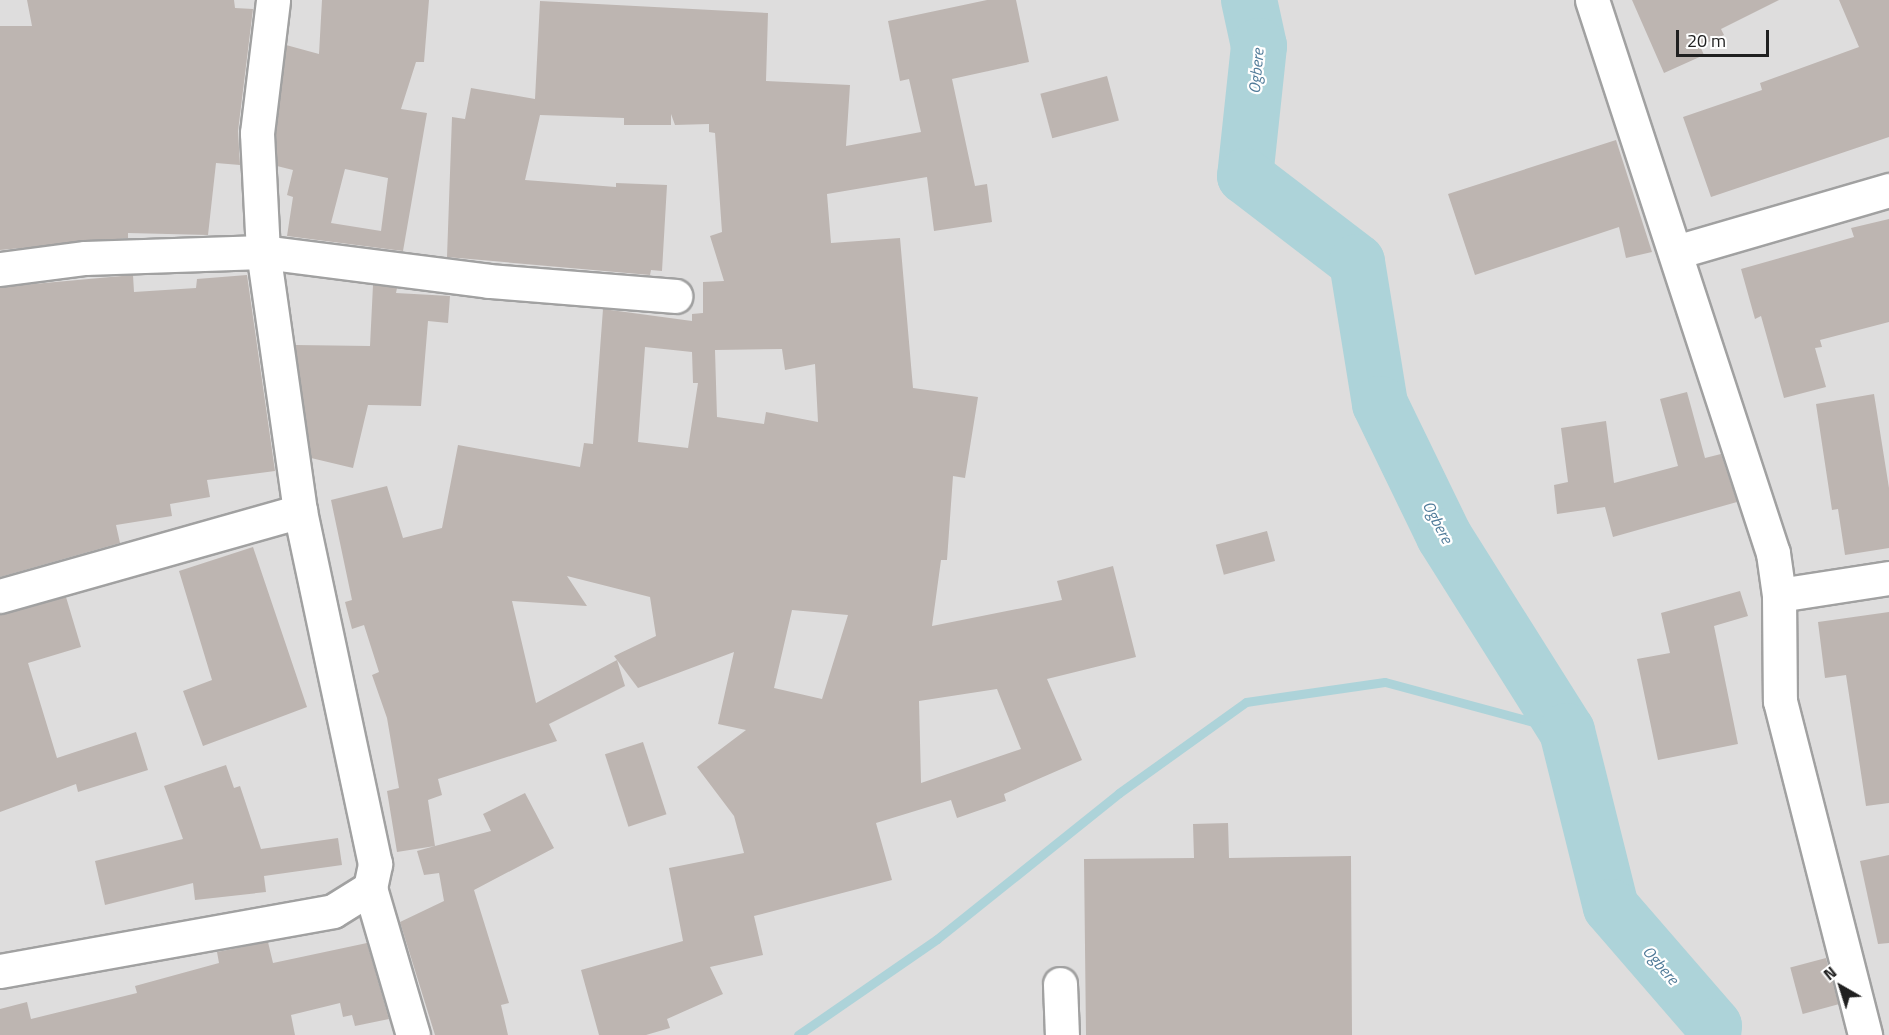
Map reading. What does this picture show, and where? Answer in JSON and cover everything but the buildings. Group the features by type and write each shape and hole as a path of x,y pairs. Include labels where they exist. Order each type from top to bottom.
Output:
{"street":[{"path":"273,0 257,133 263,252 300,511 375,864 370,888 413,1035"},
{"path":"1592,0 1773,553 1779,595 1780,700 1865,1035"},
{"path":"1676,252 1889,190"},
{"path":"0,269 86,258 263,252 489,281 675,296"},
{"path":"0,596 300,511"},
{"path":"1779,595 1889,578"},
{"path":"0,970 333,911 370,888"},
{"path":"1060,984 1062,1035"}],"shaded area":[{"path":"0,0 1889,0 1889,1035 0,1035"}],"waterway":[{"name":"Ogbere","path":"1249,0 1259,46 1245,176 1357,262 1380,404 1444,536 1567,731 1611,907 1714,1026 1713,1035"},
{"path":"798,1035 937,939 1119,793 1246,702 1385,682 1567,731"}]}
